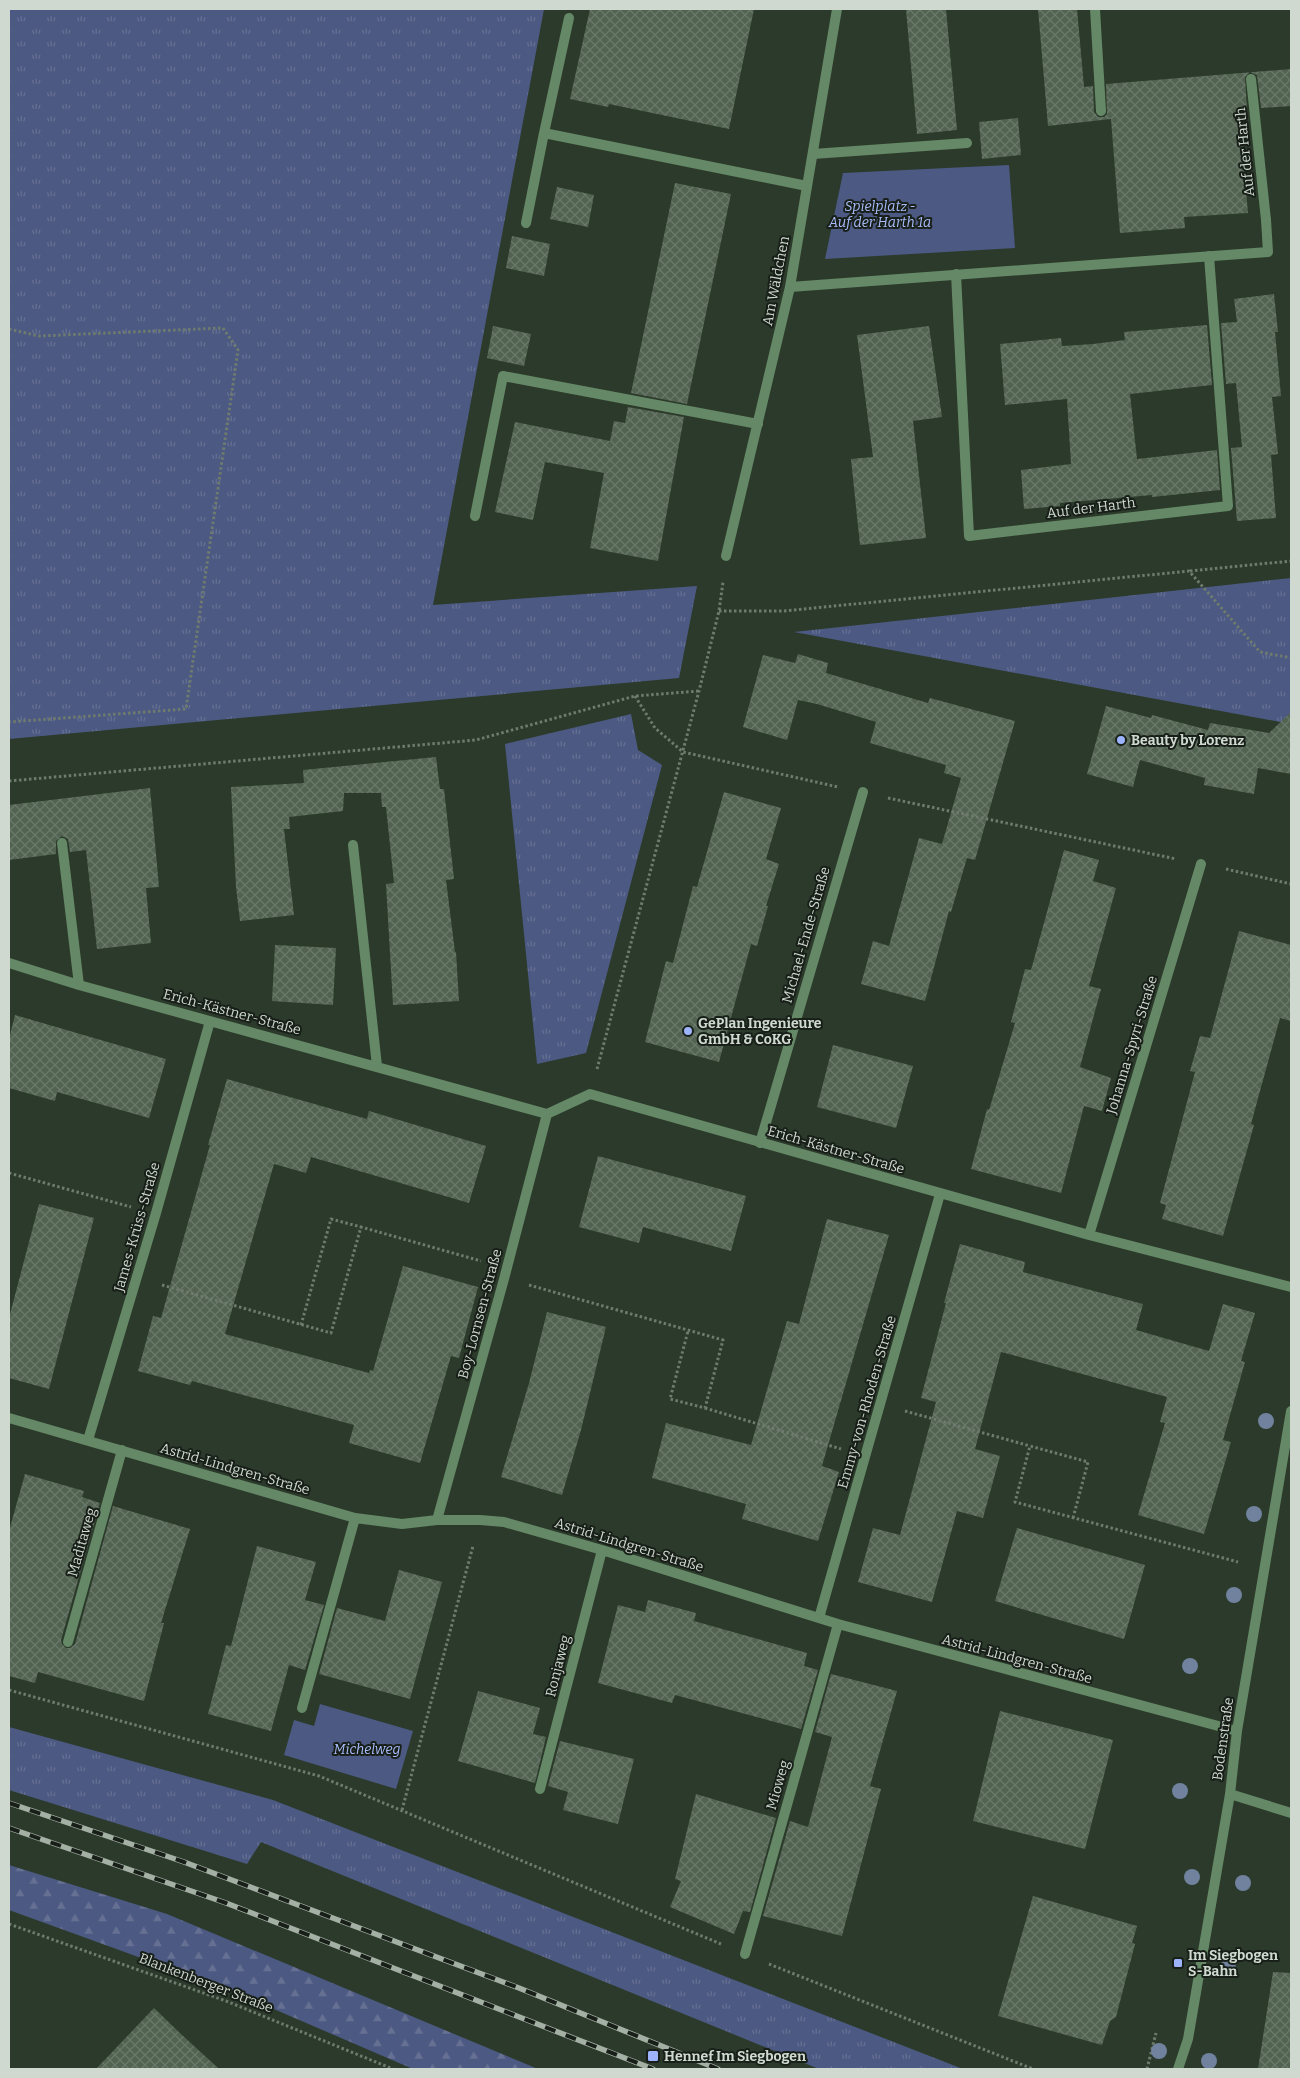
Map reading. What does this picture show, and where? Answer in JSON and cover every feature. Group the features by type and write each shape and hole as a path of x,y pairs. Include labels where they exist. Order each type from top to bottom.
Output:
{"street":[{"name":"Am Wäldchen","path":"726,556 790,286 838,9"},
{"path":"1095,9 1101,111"},
{"path":"526,223 569,18"},
{"name":"Auf der Harth","path":"790,286 1268,252 1251,79"},
{"path":"544,133 807,186"},
{"path":"813,154 967,143"},
{"name":"Auf der Harth","path":"956,274 969,536 1228,506 1209,256"},
{"path":"475,516 503,376 758,424"},
{"name":"Michael-Ende-Straße","path":"760,1143 862,792"},
{"path":"62,843 79,984"},
{"path":"353,845 377,1066"},
{"name":"Johanna-Spyri-Straße","path":"1088,1235 1201,864"},
{"name":"Erich-Kästner-Straße","path":"9,963 210,1021 548,1114"},
{"name":"James-Krüss-Straße","path":"88,1440 156,1214 210,1021"},
{"path":"548,1114 590,1094"},
{"name":"Erich-Kästner-Straße","path":"590,1094 1088,1235 1291,1287"},
{"name":"Boy-Lornsen-Straße","path":"437,1520 548,1114"},
{"name":"Emmy-von-Rhoden-Straße","path":"819,1618 940,1194"},
{"name":"Bodenstraße","path":"1178,2069 1188,2039 1230,1794 1237,1731 1291,1411"},
{"name":"Astrid-Lindgren-Straße","path":"9,1418 355,1518 402,1524 437,1520 504,1522 602,1550 838,1624 1237,1731"},
{"name":"Maditaweg","path":"68,1642 122,1450"},
{"path":"302,1708 355,1518"},
{"name":"Ronjaweg","path":"540,1789 602,1550"},
{"name":"Mioweg","path":"745,1954 838,1624"},
{"path":"1230,1794 1291,1813"}],"path":[{"path":"9,329 39,336 223,328 238,350 186,709 9,722"},
{"path":"590,1094 700,691 719,611 726,556"},
{"path":"719,611 784,611 1291,562"},
{"path":"1189,571 1260,652 1291,658"},
{"path":"9,781 476,740 635,696 700,691"},
{"path":"635,696 655,728 683,752 1291,884"},
{"path":"9,1173 156,1214"},
{"path":"301,1325 331,1219 688,1331 723,1340 705,1408"},
{"path":"137,1278 331,1333 361,1227"},
{"path":"688,1331 670,1399 866,1457"},
{"path":"880,1405 1088,1462 1073,1518"},
{"path":"1030,1446 1015,1502 1265,1569"},
{"path":"402,1810 480,1520"},
{"path":"9,1690 319,1776 745,1954 1033,2069"},
{"name":"Blankenberger Straße","path":"9,1924 226,2001 393,2069"},
{"path":"1147,2069 1156,2033"}],"green space":[{"path":"9,9 544,9 433,605 697,586 679,678 9,739"},
{"name":"Spielplatz - Auf der Harth 1a","path":"1009,165 1015,248 825,259 843,173"},
{"path":"1291,578 1291,724 794,632"},
{"path":"631,714 638,750 662,765 586,1053 537,1064 505,744"},
{"name":"Michelweg","path":"320,1704 413,1731 396,1789 284,1755 294,1720 314,1726"},
{"path":"9,1727 273,1800 963,2069 819,2069 261,1842 247,1864 9,1790"},
{"path":"9,1865 167,1914 538,2069 413,2069 232,1991 9,1910"}],"building":[{"path":"590,9 754,9 729,129 609,104 608,107 570,99"},
{"path":"906,9 946,9 957,130 917,134"},
{"path":"1038,9 1077,9 1084,87 1093,86 1094,112 1098,117 1104,117 1107,114 1106,84 1250,72 1245,77 1247,110 1239,110 1248,213 1184,217 1185,228 1120,233 1111,119 1048,126"},
{"path":"1291,69 1291,106 1261,108 1257,75 1251,72"},
{"path":"1018,118 1021,155 982,159 979,122"},
{"path":"675,183 731,194 687,404 631,393"},
{"path":"557,187 594,195 588,227 550,219"},
{"path":"512,236 550,244 544,276 506,268"},
{"path":"1274,294 1278,332 1275,332 1281,396 1272,397 1278,454 1271,455 1276,518 1237,521 1231,448 1242,447 1236,383 1226,384 1221,323 1237,322 1234,299"},
{"path":"1207,325 1212,385 1130,394 1137,459 1217,450 1220,490 1060,503 1060,506 1024,509 1021,470 1071,464 1067,399 1005,405 1000,344 1061,338 1062,346 1093,344 1125,340 1124,332"},
{"path":"493,326 531,334 524,366 487,358"},
{"path":"929,326 942,417 913,421 926,538 860,545 851,459 873,457 857,335"},
{"path":"628,407 684,417 658,561 590,548 604,473 545,462 533,520 495,512 515,422 610,441 614,421 625,423"},
{"path":"798,654 828,663 826,673 928,703 930,698 1015,721 975,860 967,858 951,912 949,911 925,1001 861,984 873,941 889,946 919,838 942,844 961,778 944,773 946,765 870,743 876,722 817,704 798,700 787,740 743,727 763,655 795,663"},
{"path":"1106,706 1151,718 1152,715 1208,730 1210,723 1269,733 1291,712 1291,774 1258,768 1254,794 1204,785 1205,778 1140,760 1133,787 1087,774"},
{"path":"436,757 440,789 444,789 454,879 446,880 456,952 459,1001 393,1005 386,884 394,883 386,807 382,807 381,793 344,793 343,811 289,817 290,829 284,829 294,915 240,921 236,887 231,787 304,783 303,770"},
{"path":"150,788 159,887 146,888 151,943 97,949 86,850 70,852 68,839 62,836 56,841 56,854 9,860 9,805"},
{"path":"724,792 781,808 766,859 779,864 766,906 768,906 757,946 751,944 719,1062 645,1042 666,961 673,963 693,886 697,887"},
{"path":"1064,850 1099,860 1093,881 1116,888 1089,986 1101,989 1080,1067 1111,1078 1102,1111 1084,1106 1061,1193 971,1169 987,1109 989,1110 1015,1023 1011,1022 1025,969 1031,970"},
{"path":"1239,931 1291,945 1291,1021 1280,1018 1251,1124 1254,1125 1223,1236 1162,1219 1166,1205 1160,1203 1195,1072 1190,1071 1200,1036 1210,1038"},
{"path":"275,945 336,948 333,1005 272,1001"},
{"path":"15,1015 166,1059 149,1118 57,1092 55,1101 9,1088 9,1039"},
{"path":"833,1045 913,1066 896,1128 817,1107"},
{"path":"227,1079 367,1119 369,1111 486,1146 469,1203 311,1157 306,1173 274,1164 225,1334 369,1373 370,1370 373,1371 403,1266 478,1287 459,1358 451,1356 420,1463 349,1443 354,1425 192,1381 190,1385 138,1371 153,1316 161,1318"},
{"path":"598,1156 746,1196 731,1251 643,1227 639,1243 579,1227"},
{"path":"39,1204 94,1218 49,1389 9,1378 9,1318"},
{"path":"827,1219 889,1235 822,1466 839,1472 818,1541 742,1519 746,1504 652,1478 666,1423 751,1445 787,1321 799,1324"},
{"path":"960,1244 1025,1262 1023,1272 1143,1304 1136,1330 1209,1351 1223,1304 1255,1313 1241,1361 1245,1362 1223,1440 1231,1442 1204,1534 1138,1515 1165,1423 1160,1422 1167,1397 1001,1352 975,1449 1000,1456 983,1518 957,1511 932,1602 858,1582 873,1528 900,1535 936,1402 921,1398"},
{"path":"547,1312 606,1327 581,1430 562,1495 501,1477 529,1383"},
{"path":"25,1474 84,1491 82,1497 100,1503 61,1640 66,1648 70,1648 75,1644 113,1506 190,1529 161,1623 164,1623 144,1701 38,1672 35,1683 9,1676 9,1531"},
{"path":"1017,1528 1145,1565 1124,1639 995,1601"},
{"path":"257,1546 316,1562 305,1600 324,1605 305,1670 289,1665 271,1731 208,1714 226,1645 231,1646"},
{"path":"399,1570 442,1582 410,1699 319,1674 337,1608 385,1621"},
{"path":"648,1600 696,1613 694,1621 807,1653 804,1666 818,1670 801,1729 675,1695 672,1703 598,1683 618,1605 645,1612"},
{"path":"831,1674 897,1691 870,1786 881,1789 842,1936 763,1916 790,1821 808,1827 832,1737 815,1732"},
{"path":"478,1691 540,1708 533,1734 546,1737 535,1783 458,1761"},
{"path":"1000,1711 1113,1740 1085,1849 973,1821"},
{"path":"560,1741 634,1759 618,1824 563,1810 568,1792 548,1786"},
{"path":"696,1794 776,1818 750,1912 743,1911 734,1934 670,1907 681,1881 675,1879"},
{"path":"1033,1896 1137,1926 1132,1943 1135,1944 1116,2017 1110,2021 1102,2045 998,2016"},
{"path":"1273,1972 1291,1973 1291,2069 1258,2069"},
{"path":"154,2008 181,2034 219,2069 96,2069"}],"railway":[{"path":"9,1803 184,1862 519,1988 718,2069"},
{"path":"9,1828 226,1903 653,2069"}],"place":[{"name":"Beauty by Lorenz","path":"1121,740"},
{"name":"GePlan Ingenieure GmbH & CoKG","path":"688,1031"},
{"name":"Im Siegbogen S-Bahn","path":"1178,1963"},
{"name":"Hennef Im Siegbogen","path":"653,2056"}]}
